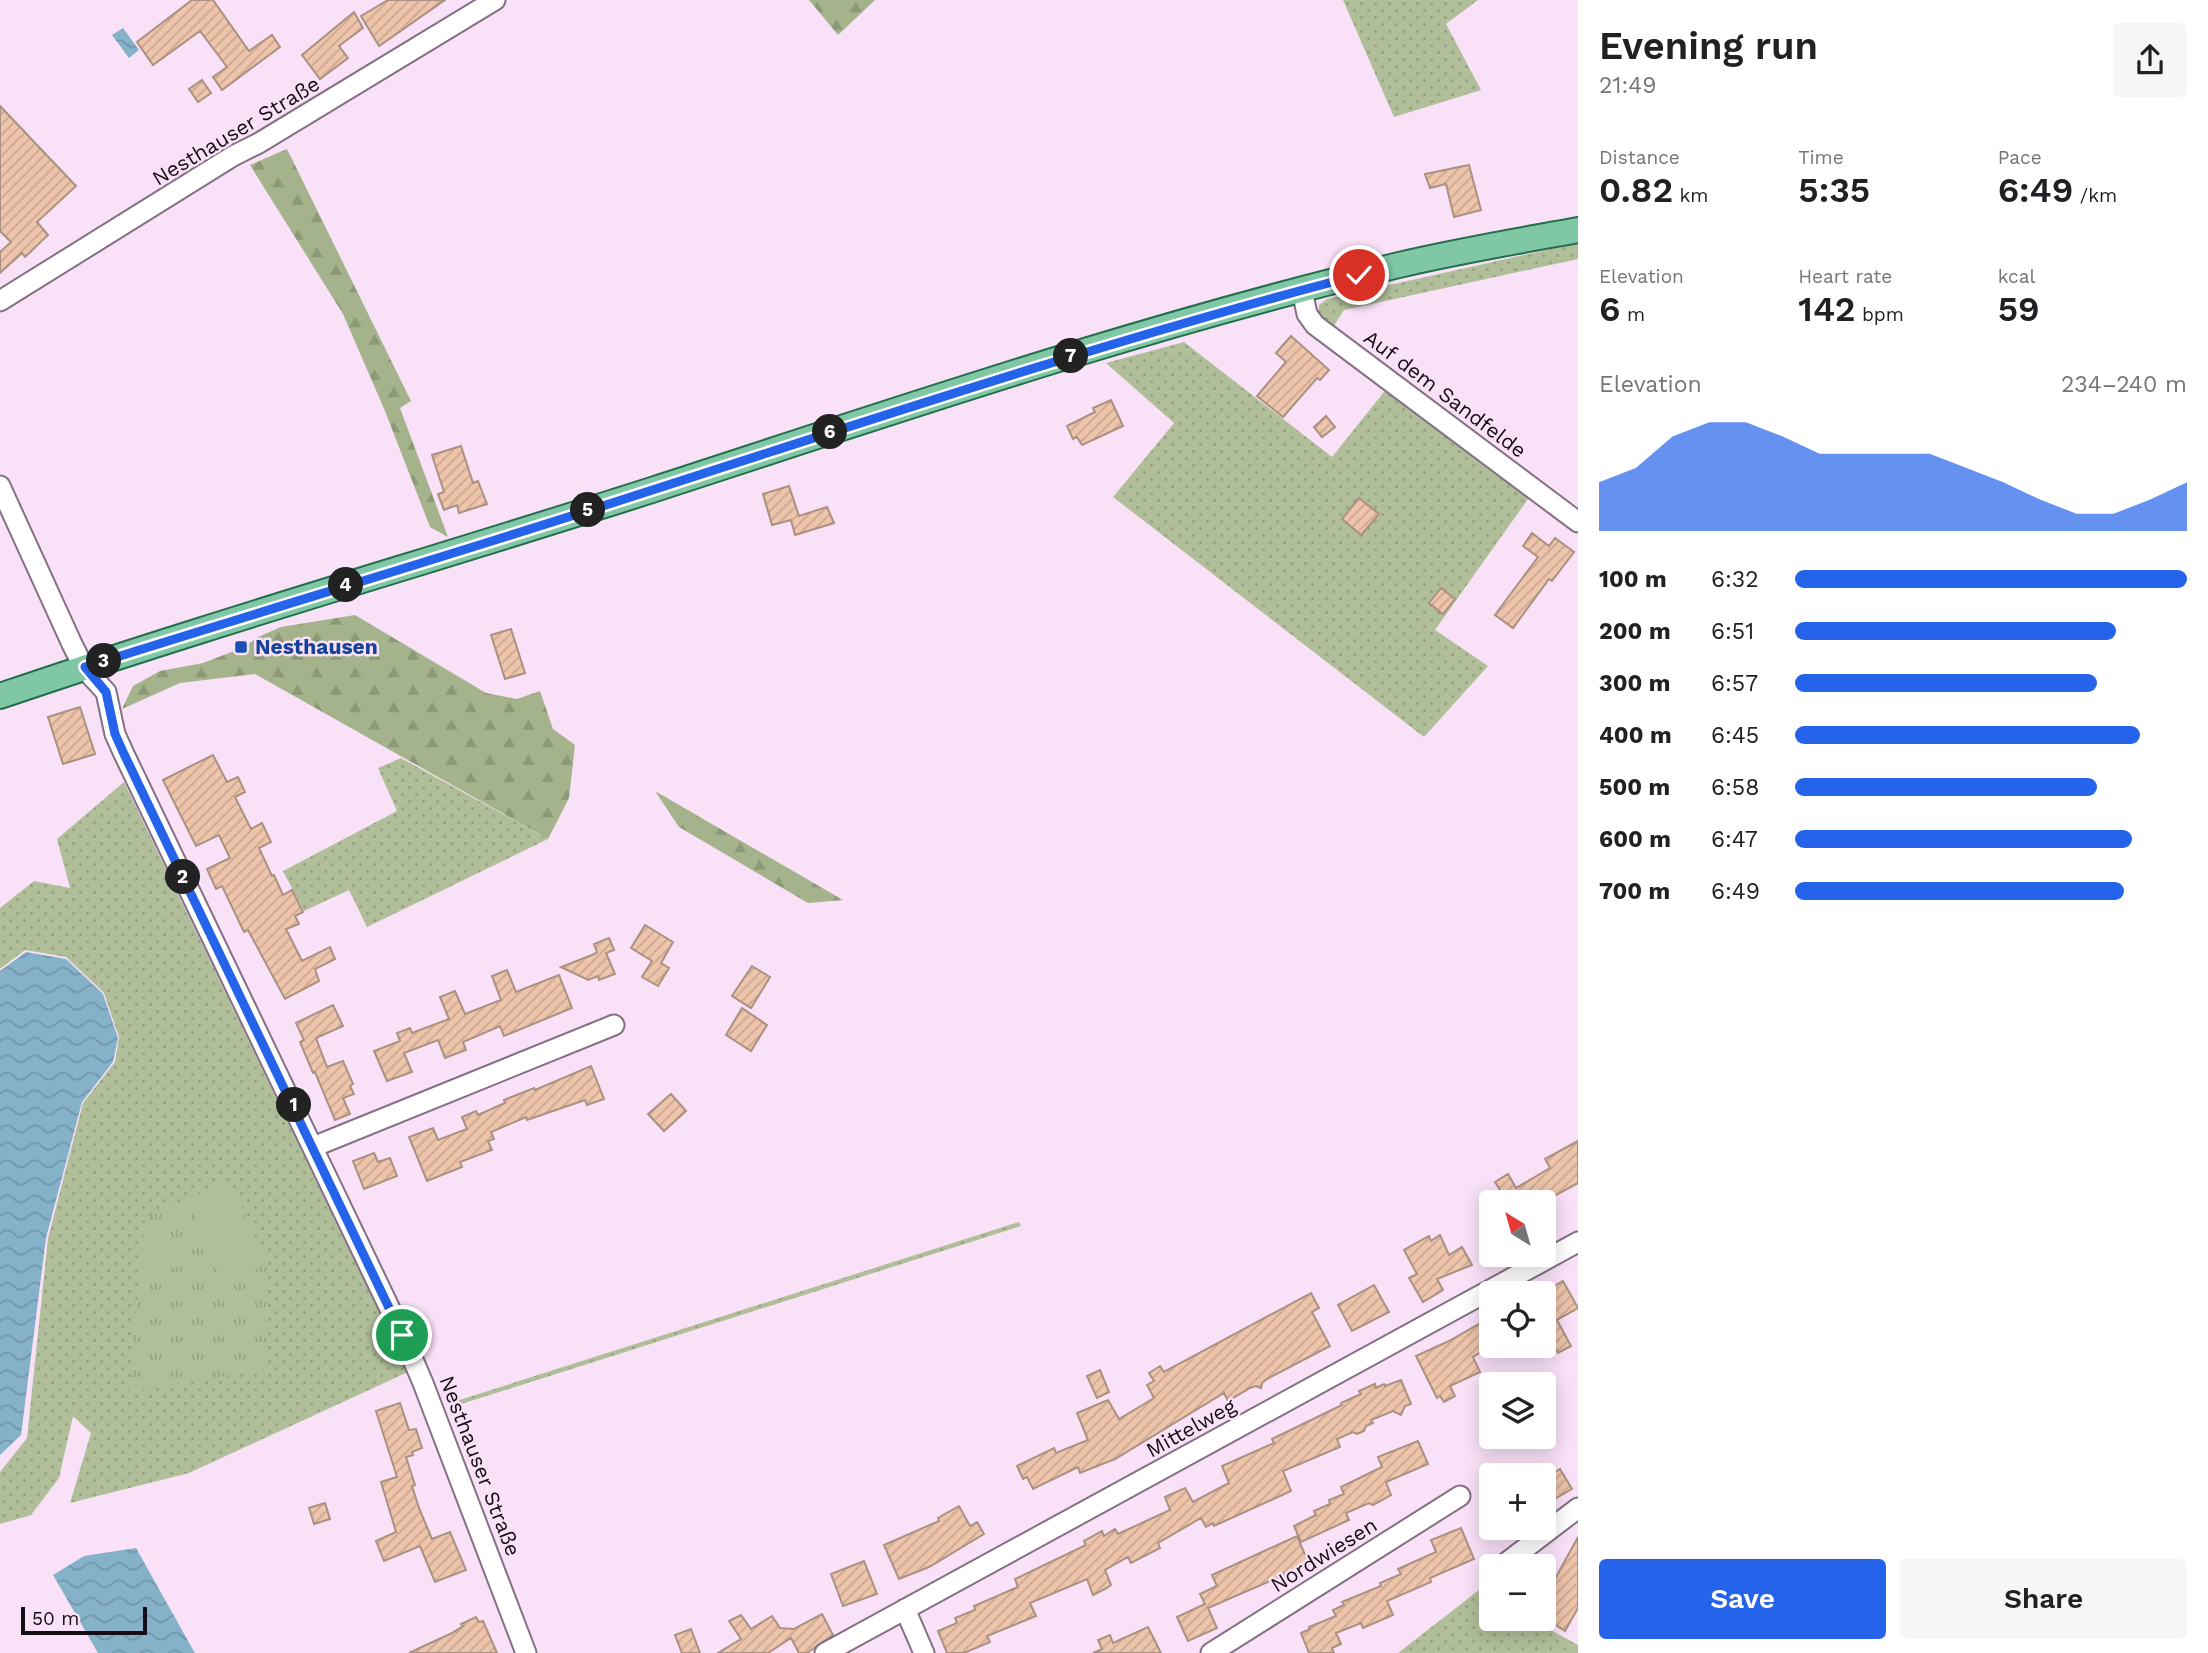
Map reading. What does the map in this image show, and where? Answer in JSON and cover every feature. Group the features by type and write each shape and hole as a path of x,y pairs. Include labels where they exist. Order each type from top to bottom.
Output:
{"main road":[{"path":"0,696 1027,369 1301,290 1404,264 1578,230"}],"street":[{"name":"Nesthauser Straße","path":"0,301 233,156 259,143 495,0"},
{"name":"Auf dem Sandfelde","path":"1301,290 1307,314 1315,325 1578,522"},
{"name":"Nesthauser Straße","path":"0,486 85,667 106,692 115,734 124,754 423,1382 526,1653"},
{"path":"313,1147 614,1025"},
{"name":"Mittelweg","path":"825,1653 1576,1248"},
{"name":"Nordwiesen","path":"1211,1653 1460,1496"},
{"path":"1518,1554 1578,1508"},
{"path":"905,1609 924,1653"}],"green space":[{"path":"809,0 875,0 838,35"},
{"path":"1343,0 1478,0 1446,24 1481,90 1394,117"},
{"path":"287,149 411,401 400,408 448,537 430,527 385,411 343,314 250,165"},
{"path":"1578,243 1578,259 1344,310 1332,329 1318,317 1319,305 1327,299"},
{"path":"1184,342 1332,457 1388,387 1533,492 1435,630 1488,666 1424,737 1113,497 1174,423 1106,363"},
{"path":"355,615 486,693 517,699 540,691 553,729 575,745 569,798 548,839 255,674 180,683 122,709 133,686 160,671 203,663 242,648 281,627"},
{"path":"401,758 548,839 367,927 349,890 304,911 283,871 397,811 378,768"},
{"path":"124,782 408,1372 189,1473 70,1503 91,1433 73,1416 59,1478 31,1515 0,1524 0,1472 27,1438 48,1238 83,1103 115,1062 119,1037 104,993 66,957 25,950 0,969 0,908 34,881 70,888 57,839"},
{"path":"655,791 843,900 808,903 679,827"},
{"path":"230,1180 268,1267 266,1369 129,1392 145,1219"},
{"path":"228,1183 265,1264 224,1283 188,1201"},
{"path":"1019,1222 1021,1226 452,1407 450,1403"},
{"path":"176,1237 184,1265 156,1273 148,1246"},
{"path":"1479,1590 1479,1631 1553,1631 1578,1645 1578,1653 1398,1653"}],"water":[{"path":"123,28 139,50 129,58 112,35"},
{"path":"26,952 66,959 103,994 118,1038 113,1062 82,1102 46,1238 21,1435 0,1455 0,971"},
{"path":"136,1548 195,1653 98,1653 53,1575 84,1556"}],"building":[{"path":"192,0 213,0 249,51 272,35 280,47 222,90 213,77 227,67 200,31 153,65 137,42"},
{"path":"388,0 445,0 379,46 361,16"},
{"path":"354,12 363,28 339,46 348,58 320,79 302,55"},
{"path":"202,80 211,93 198,102 189,89"},
{"path":"0,106 76,186 37,222 48,235 25,257 22,253 0,273 0,252 11,242 0,231"},
{"path":"1469,165 1481,210 1454,217 1446,184 1430,188 1425,174"},
{"path":"1291,336 1329,370 1320,380 1317,378 1283,417 1257,396 1286,362 1276,353"},
{"path":"1111,400 1123,426 1082,445 1077,437 1073,439 1067,426 1095,412 1093,408"},
{"path":"1326,416 1335,427 1322,437 1314,427"},
{"path":"461,446 473,483 478,481 487,504 459,513 457,505 444,510 438,494 444,492 432,455"},
{"path":"789,486 799,516 827,507 834,523 795,535 791,520 772,525 763,494"},
{"path":"1359,498 1379,514 1361,535 1342,519"},
{"path":"1532,533 1549,546 1555,538 1574,552 1552,581 1549,579 1513,628 1495,615 1538,557 1523,546"},
{"path":"1441,588 1455,599 1443,614 1429,603"},
{"path":"511,629 525,673 505,679 491,635"},
{"path":"80,707 95,754 63,764 48,717"},
{"path":"213,755 227,782 238,777 245,792 235,797 251,829 262,823 271,842 259,848 272,876 274,875 283,895 292,890 303,912 295,916 299,924 286,929 302,961 330,947 335,959 315,969 319,981 285,999 248,930 244,932 222,886 216,889 207,869 230,858 219,835 196,846 163,780"},
{"path":"645,925 673,942 661,963 669,968 658,986 642,977 652,961 631,948"},
{"path":"609,938 614,950 606,953 615,974 599,980 598,976 588,980 561,967 597,952 594,944"},
{"path":"752,966 770,977 751,1008 732,996"},
{"path":"507,970 516,992 559,975 572,1008 504,1036 500,1026 463,1042 466,1050 445,1058 438,1040 404,1053 412,1072 387,1081 374,1051 400,1041 397,1033 410,1028 412,1033 449,1019 440,997 455,991 465,1014 501,1000 492,976"},
{"path":"333,1005 343,1026 316,1038 327,1067 343,1061 353,1084 350,1086 354,1094 343,1098 350,1114 335,1120 300,1042 304,1040 296,1023"},
{"path":"742,1008 767,1025 751,1051 726,1035"},
{"path":"591,1066 604,1099 587,1105 585,1100 527,1120 526,1117 491,1132 494,1139 488,1141 492,1150 460,1162 462,1167 427,1181 409,1137 433,1128 438,1140 467,1129 462,1117 476,1111 478,1115 505,1103 504,1100"},
{"path":"671,1094 686,1111 664,1131 648,1114"},
{"path":"1578,1141 1578,1183 1556,1195 1556,1190 1500,1190 1495,1182 1508,1174 1516,1188 1550,1168 1545,1159"},
{"path":"374,1153 378,1162 390,1158 397,1176 364,1189 353,1161"},
{"path":"1440,1235 1449,1255 1462,1247 1472,1265 1437,1279 1443,1290 1423,1302 1409,1278 1417,1274 1404,1250 1429,1236 1431,1241"},
{"path":"1563,1281 1578,1308 1557,1320 1571,1346 1558,1353 1556,1349 1556,1285"},
{"path":"1374,1285 1389,1312 1352,1331 1338,1305"},
{"path":"1311,1293 1319,1308 1312,1312 1330,1346 1267,1379 1261,1388 1250,1388 1228,1401 1224,1393 1115,1459 1080,1473 1078,1467 1033,1489 1027,1477 1023,1479 1017,1466 1054,1448 1056,1453 1088,1440 1077,1413 1108,1400 1119,1419 1154,1398 1147,1385 1154,1381 1149,1373 1160,1366 1164,1372"},
{"path":"1479,1324 1479,1353 1473,1357 1480,1372 1450,1386 1455,1396 1444,1402 1440,1396 1437,1398 1416,1356"},
{"path":"1100,1370 1109,1392 1097,1398 1087,1376"},
{"path":"1401,1380 1411,1404 1405,1406 1401,1415 1393,1411 1371,1420 1373,1423 1366,1426 1364,1431 1357,1434 1353,1432 1337,1439 1340,1447 1283,1471 1291,1491 1214,1526 1213,1523 1206,1527 1201,1518 1158,1543 1160,1548 1131,1563 1128,1557 1105,1570 1111,1585 1107,1588 1093,1595 1087,1579 1030,1603 1036,1616 987,1636 990,1642 964,1653 947,1653 938,1631 957,1623 955,1618 975,1610 974,1606 1018,1587 1015,1579 1086,1545 1084,1541 1102,1531 1104,1536 1115,1529 1118,1534 1170,1510 1165,1497 1185,1488 1193,1502 1229,1483 1222,1466 1274,1443 1272,1439 1342,1405 1341,1403 1361,1394 1359,1391 1375,1384 1376,1388"},
{"path":"400,1403 409,1430 416,1429 422,1448 406,1457 419,1508 432,1539 450,1532 466,1570 435,1582 420,1546 384,1561 376,1541 396,1532 381,1482 397,1477 376,1411"},
{"path":"1418,1441 1428,1464 1386,1482 1391,1495 1373,1505 1369,1503 1346,1513 1349,1520 1301,1542 1294,1526 1316,1515 1314,1511 1330,1504 1329,1500 1344,1494 1341,1487 1382,1467 1378,1457"},
{"path":"1560,1469 1572,1489 1556,1498 1556,1472"},
{"path":"325,1503 330,1519 314,1524 309,1508"},
{"path":"959,1506 970,1526 977,1522 984,1534 929,1567 899,1579 884,1545 939,1521 938,1518"},
{"path":"1461,1528 1474,1559 1387,1601 1393,1615 1363,1628 1361,1623 1336,1633 1341,1644 1332,1648 1334,1653 1309,1653 1301,1633 1336,1616 1333,1610 1344,1605 1342,1602 1381,1586 1380,1583 1401,1574 1398,1569 1436,1552 1431,1540"},
{"path":"1297,1536 1309,1564 1208,1608 1217,1628 1188,1641 1177,1617 1205,1604 1200,1594 1217,1586 1212,1575"},
{"path":"1578,1537 1578,1608 1565,1631 1556,1625 1556,1577"},
{"path":"864,1561 877,1594 843,1606 831,1574"},
{"path":"822,1614 833,1635 807,1653 799,1653 791,1638 768,1653 718,1653 741,1639 729,1621 741,1615 751,1629 772,1616 780,1628 794,1629"},
{"path":"476,1617 479,1622 483,1621 497,1653 409,1653 452,1633 463,1626 461,1624"},
{"path":"1148,1627 1161,1653 1093,1653 1102,1649 1098,1640 1110,1635 1113,1643"},
{"path":"691,1629 700,1653 682,1653 675,1635"}],"place":[{"name":"Nesthausen","path":"241,647"}],"route":[{"path":"402,1335 124,754 115,734 106,692 85,667 349,583 481,545 1027,369 1359,275"}]}
